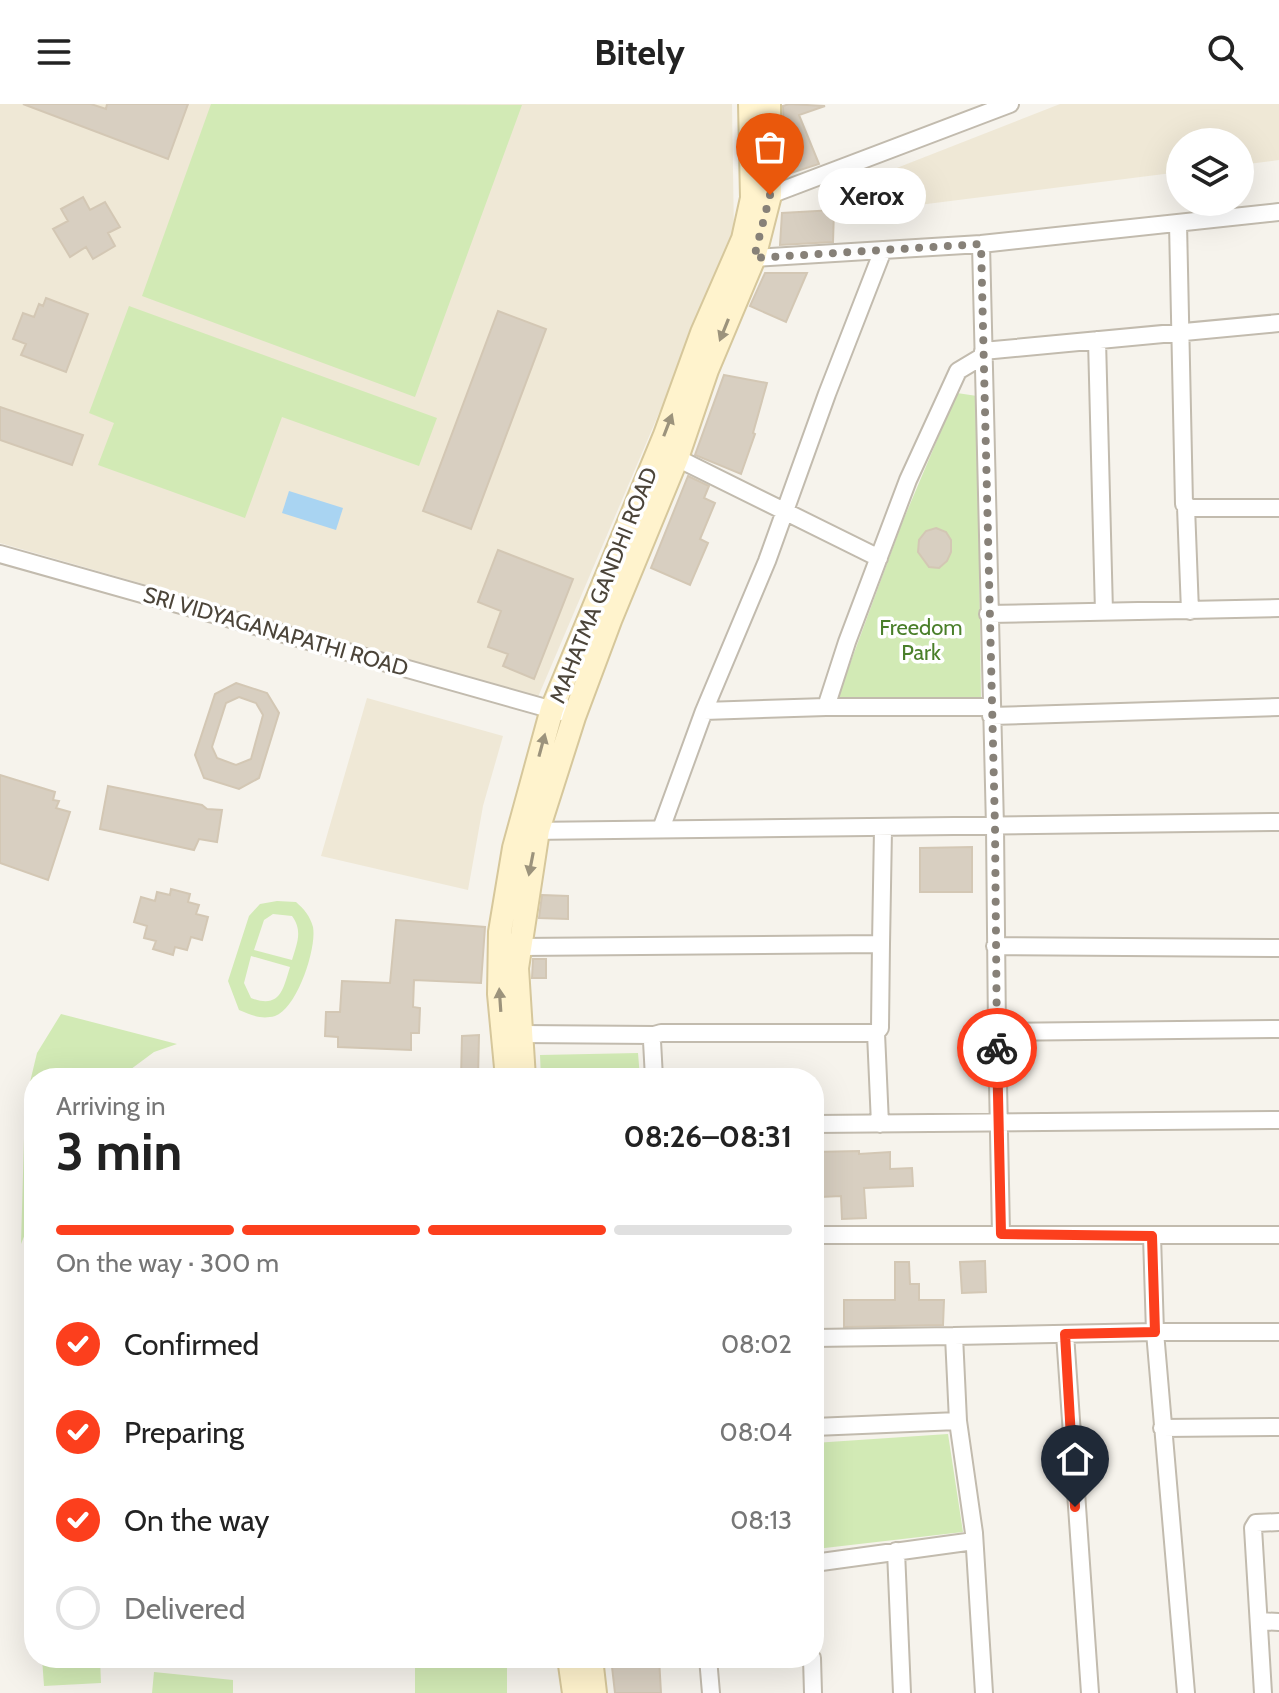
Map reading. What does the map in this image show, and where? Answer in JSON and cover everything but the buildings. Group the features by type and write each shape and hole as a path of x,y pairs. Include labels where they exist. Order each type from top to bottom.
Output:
{"street":[{"name":"MAHATMA GANDHI ROAD","path":"523,1068 517,968 528,831 677,458 734,282 743,239 761,197 750,104"},
{"name":"MAHATMA GANDHI ROAD","path":"506,1068 499,994 500,932 528,831 552,709 734,282 754,258 769,104"},
{"path":"761,197 1010,104"},
{"path":"754,258 981,244 1279,212"},
{"path":"1178,223 1184,504 1190,611"},
{"path":"981,244 1001,1234"},
{"path":"661,829 704,711 767,561 883,250"},
{"path":"826,707 908,480 958,371 983,353 1279,323"},
{"path":"1097,340 1104,612"},
{"path":"677,458 879,558"},
{"path":"1186,507 1279,508"},
{"name":"SRI VIDYAGANAPATHI ROAD","path":"0,554 574,717"},
{"path":"988,614 1279,608"},
{"path":"704,711 826,707 990,711 1279,707"},
{"path":"528,831 1279,822"},
{"path":"880,1124 876,1033 880,1028 883,829"},
{"path":"519,947 881,944"},
{"path":"995,946 1279,948"},
{"path":"997,1032 1279,1029"},
{"path":"520,1034 876,1033"},
{"path":"653,1068 654,1035"},
{"path":"824,1124 1279,1120"},
{"path":"824,1235 1279,1235"},
{"path":"1152,1236 1162,1428 1186,1693"},
{"path":"824,1338 1279,1332"},
{"path":"1065,1334 1090,1693"},
{"path":"954,1336 958,1421 974,1541 984,1693"},
{"path":"824,1427 958,1421"},
{"path":"1162,1428 1279,1427"},
{"path":"1263,1693 1253,1528 1256,1523 1279,1522"},
{"path":"824,1562 974,1541"},
{"path":"896,1551 902,1693"},
{"path":"1259,1621 1279,1622"},
{"path":"570,1668 574,1693"},
{"path":"592,1668 595,1693"},
{"path":"709,1668 711,1693"},
{"path":"812,1668 813,1693"}],"shaded area":[{"path":"0,104 732,104 734,237 538,697 0,543"},
{"path":"1060,104 1279,104 1279,160 1254,163 1254,128 1166,128 1166,174 871,211 866,180"},
{"path":"367,698 503,736 483,806 468,890 321,856"}],"green space":[{"path":"211,104 522,105 415,397 142,296"},
{"path":"129,306 437,418 419,466 282,417 245,518 98,465 114,423 89,413"},
{"name":"Freedom Park","path":"957,393 977,396 981,700 837,699 902,523"},
{"path":"296,902 313,927 309,963 298,990 283,1011 265,1017 239,1010 228,981 249,916 260,904","holes":["273,914 292,916 295,922 298,937 292,960 254,950 264,920","251,956 290,967 282,990 274,999 261,1001 251,998 244,983"]},
{"path":"61,1014 177,1044 154,1052 132,1068 33,1068 37,1053"},
{"path":"638,1053 639,1068 541,1068 540,1055"},
{"path":"24,1138 24,1237 21,1244"},
{"path":"948,1434 963,1532 824,1548 824,1442"},
{"path":"43,1668 100,1668 101,1683 44,1686"},
{"path":"415,1668 507,1668 507,1693 415,1693"},
{"path":"154,1672 233,1680 233,1693 152,1693"}],"water":[{"path":"289,491 343,508 336,530 282,513"}],"way so far":[{"path":"770,195 754,258 981,244 997,1048"}],"place":[{"name":"Xerox","path":"770,195"}],"route":[{"path":"997,1048 1001,1234 1152,1236 1155,1332 1065,1334 1075,1507"}]}
